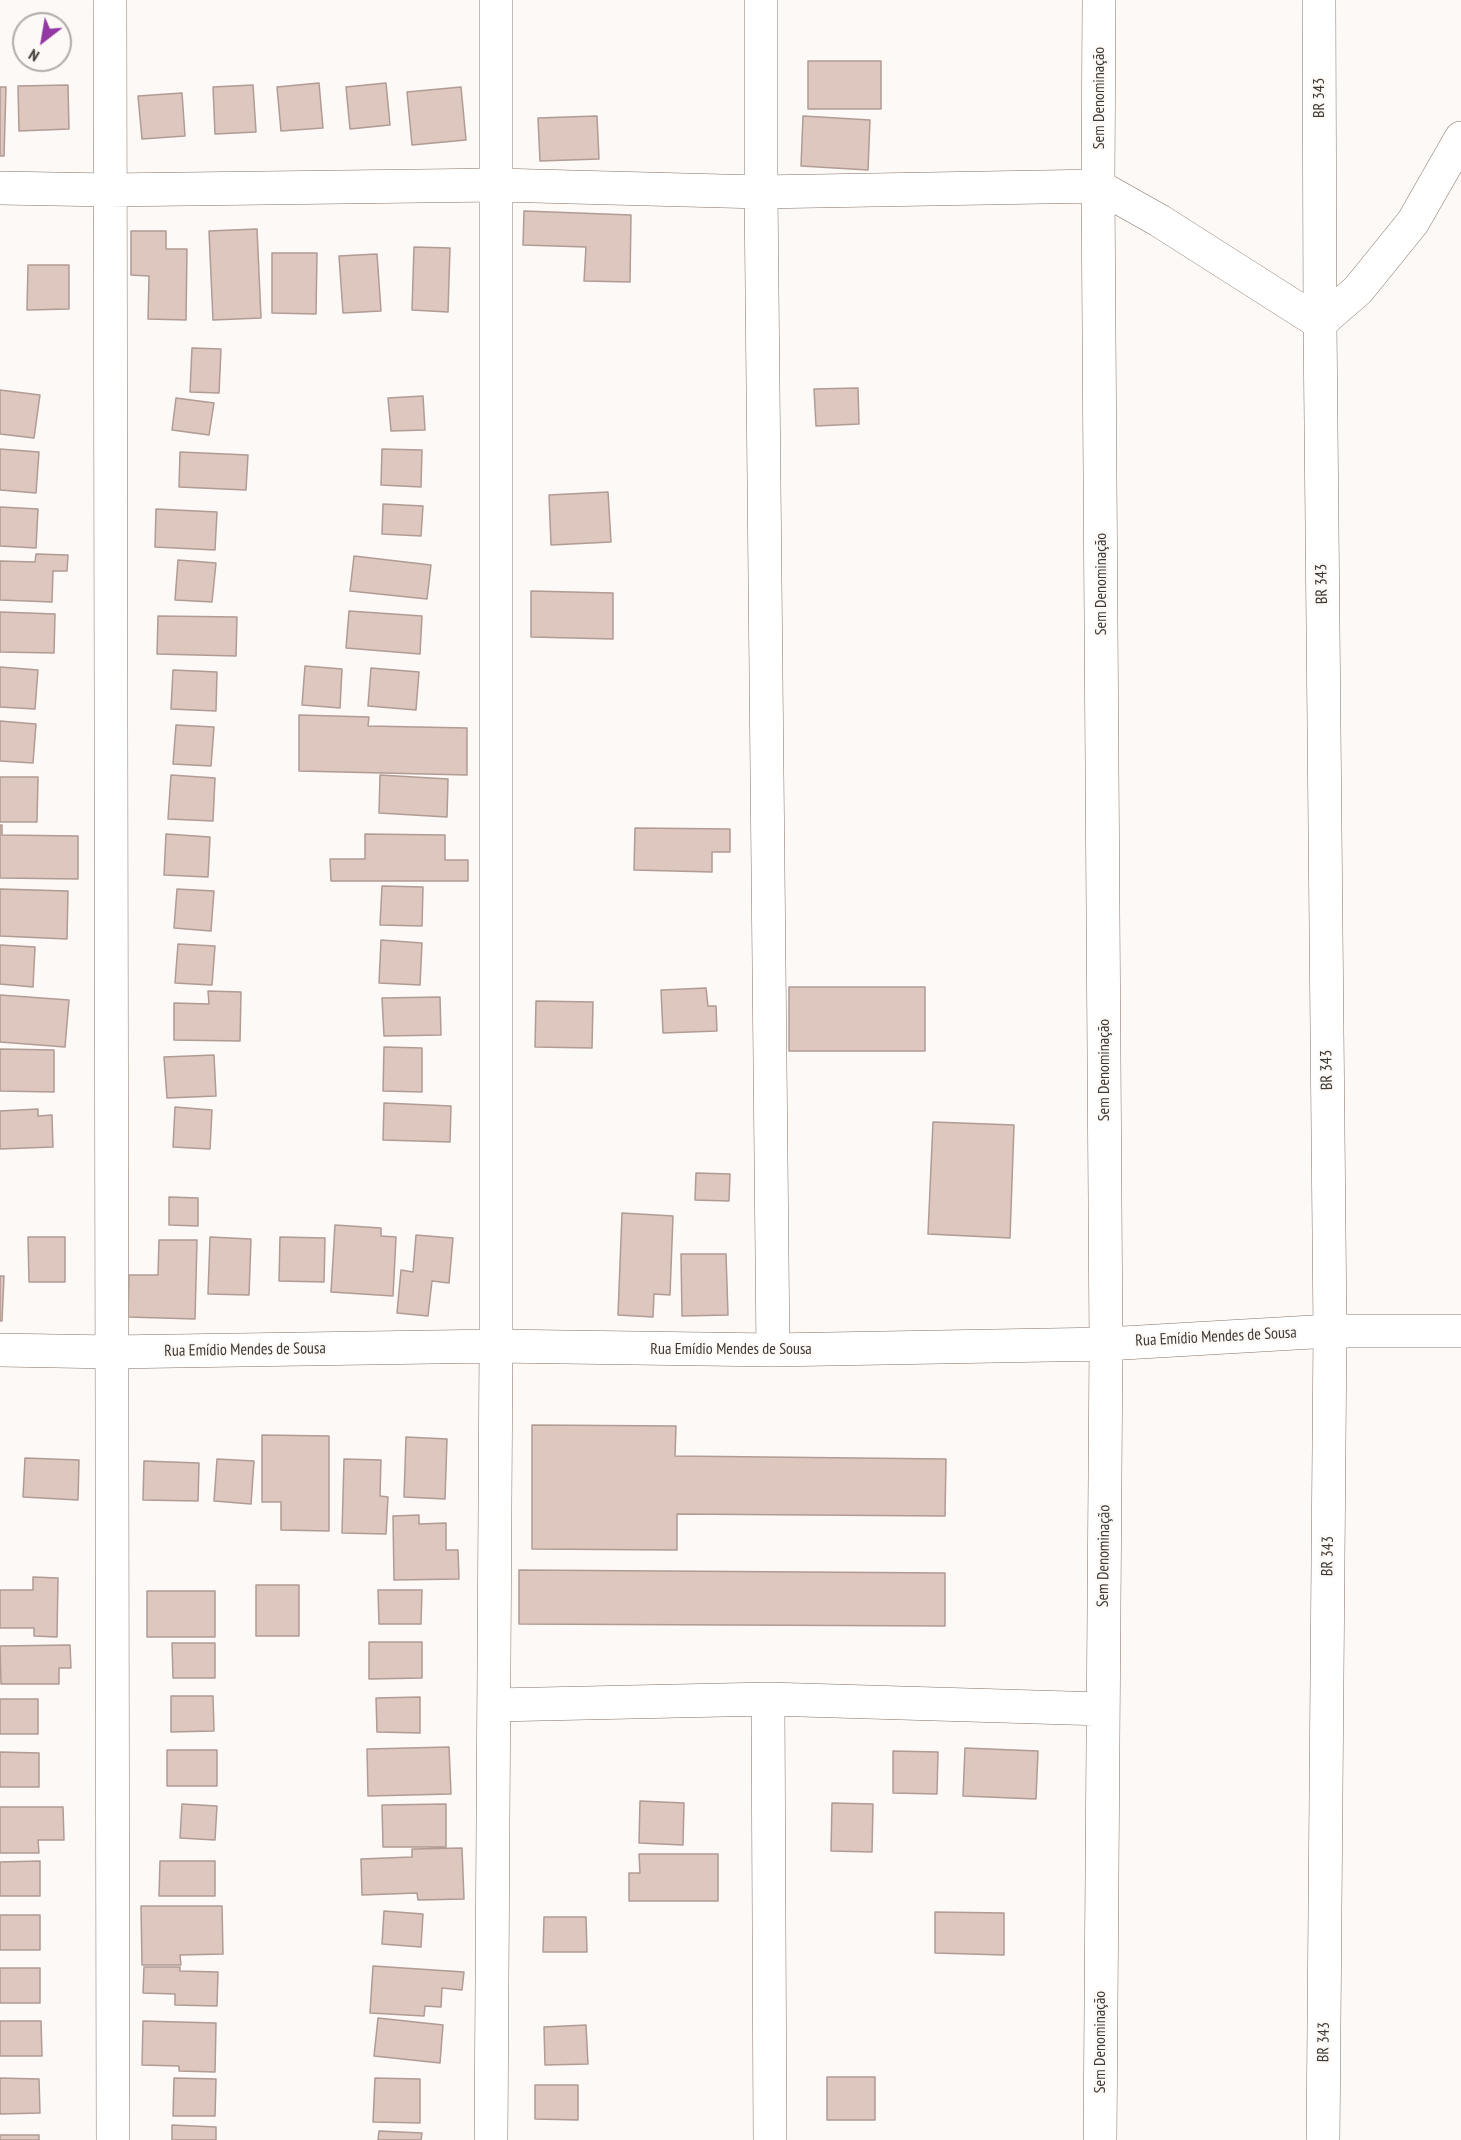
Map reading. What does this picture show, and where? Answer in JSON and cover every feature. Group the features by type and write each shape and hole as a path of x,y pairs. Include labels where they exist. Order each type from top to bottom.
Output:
{"street":[{"path":"110,0 113,2140"},
{"path":"491,2140 496,1346 496,0"},
{"path":"761,0 773,1350"},
{"name":"Sem Denominação","path":"1099,0 1098,186 1106,1344 1100,2140"},
{"name":"BR 343","path":"1319,0 1330,1331 1323,2140"},
{"path":"0,188 109,190 497,185 761,192 1098,186 1160,221 1320,323 1358,290 1413,222 1461,138"},
{"name":"Rua Emídio Mendes de Sousa","path":"0,1350 112,1352 496,1346 773,1350 1106,1344 1330,1331 1461,1330"},
{"path":"495,1705 768,1699 1103,1709"},
{"path":"768,1699 770,2140"}],"building":[{"path":"808,61 881,61 881,109 808,109"},
{"path":"319,83 323,128 281,131 277,87"},
{"path":"386,83 390,125 350,129 346,87"},
{"path":"68,85 69,129 19,131 18,86"},
{"path":"253,85 256,132 215,134 213,87"},
{"path":"0,87 6,87 4,156 0,156"},
{"path":"461,87 466,140 412,145 407,92"},
{"path":"182,93 185,136 142,139 138,96"},
{"path":"597,116 599,159 540,161 538,118"},
{"path":"803,116 870,120 868,170 801,166"},
{"path":"524,211 631,215 630,282 584,281 586,247 523,245"},
{"path":"257,229 261,318 213,320 209,231"},
{"path":"131,231 166,231 166,249 187,249 186,320 148,319 149,276 131,275"},
{"path":"414,247 450,248 448,312 412,310"},
{"path":"272,253 317,253 316,314 272,313"},
{"path":"377,254 381,311 343,313 339,256"},
{"path":"28,265 69,265 69,309 27,310"},
{"path":"192,348 221,349 219,393 190,392"},
{"path":"858,388 859,424 816,426 814,389"},
{"path":"0,390 40,395 34,438 0,434"},
{"path":"423,396 425,430 391,431 388,398"},
{"path":"176,398 214,403 209,435 172,430"},
{"path":"0,449 39,452 36,493 0,490"},
{"path":"382,449 422,450 421,487 381,485"},
{"path":"180,452 248,455 246,490 179,487"},
{"path":"608,492 611,542 551,545 549,495"},
{"path":"383,504 423,506 421,536 382,534"},
{"path":"0,507 38,509 36,548 0,546"},
{"path":"156,509 217,512 215,550 155,547"},
{"path":"36,554 68,555 67,571 53,571 52,602 0,600 0,561 35,562"},
{"path":"354,556 431,565 427,599 350,591"},
{"path":"178,560 216,563 212,602 175,600"},
{"path":"531,591 613,593 613,639 531,637"},
{"path":"349,611 422,616 420,654 346,648"},
{"path":"0,612 55,614 54,653 0,652"},
{"path":"158,616 237,617 236,656 157,654"},
{"path":"305,666 342,669 340,708 302,705"},
{"path":"0,667 38,670 35,709 0,707"},
{"path":"371,668 419,672 416,710 368,706"},
{"path":"173,670 217,672 216,711 171,709"},
{"path":"299,715 369,717 368,726 467,728 467,775 299,771"},
{"path":"0,721 36,724 33,763 0,761"},
{"path":"176,725 214,727 211,766 173,764"},
{"path":"171,775 215,778 213,821 168,819"},
{"path":"380,775 448,779 447,817 379,813"},
{"path":"0,777 38,777 37,822 0,822"},
{"path":"0,825 2,825 2,835 78,836 78,879 0,878"},
{"path":"635,828 730,829 730,852 712,852 712,872 634,870"},
{"path":"166,834 210,837 208,877 164,875"},
{"path":"365,834 445,835 445,860 468,860 468,881 331,881 330,859 365,859"},
{"path":"382,886 423,887 422,926 380,925"},
{"path":"0,889 68,891 67,939 0,936"},
{"path":"177,889 214,891 211,931 174,928"},
{"path":"381,940 422,943 420,985 379,983"},
{"path":"178,944 215,946 212,985 175,983"},
{"path":"0,945 35,947 33,987 0,984"},
{"path":"789,987 925,987 925,1051 789,1051"},
{"path":"706,988 708,1006 716,1006 717,1031 663,1033 661,990"},
{"path":"208,991 241,992 240,1041 174,1040 174,1003 209,1004"},
{"path":"0,995 69,1000 65,1047 0,1042"},
{"path":"440,997 441,1035 384,1036 382,998"},
{"path":"536,1001 593,1002 592,1048 535,1047"},
{"path":"384,1047 422,1048 422,1092 383,1091"},
{"path":"0,1049 54,1050 54,1092 0,1091"},
{"path":"214,1055 216,1096 167,1098 164,1057"},
{"path":"384,1103 451,1106 450,1142 383,1140"},
{"path":"175,1107 212,1110 210,1149 173,1147"},
{"path":"38,1109 38,1116 52,1115 53,1147 0,1149 0,1111"},
{"path":"933,1122 1014,1125 1010,1238 928,1234"},
{"path":"696,1173 730,1174 729,1201 695,1200"},
{"path":"169,1197 198,1198 198,1226 169,1225"},
{"path":"622,1213 673,1216 670,1295 654,1294 653,1317 618,1315"},
{"path":"335,1225 381,1228 381,1236 396,1237 393,1296 331,1292"},
{"path":"416,1235 453,1238 449,1283 432,1281 428,1316 397,1313 401,1270 413,1272"},
{"path":"28,1237 65,1237 65,1282 29,1282"},
{"path":"210,1237 251,1239 249,1295 208,1294"},
{"path":"280,1237 325,1238 324,1282 279,1281"},
{"path":"159,1240 197,1240 195,1319 128,1317 129,1275 158,1275"},
{"path":"681,1254 726,1254 728,1315 682,1316"},
{"path":"0,1276 4,1276 2,1321 0,1321"},
{"path":"532,1425 676,1426 675,1456 946,1459 945,1516 677,1514 677,1550 532,1549"},
{"path":"262,1435 329,1436 329,1531 281,1530 281,1502 262,1502"},
{"path":"406,1437 447,1439 445,1499 404,1497"},
{"path":"25,1458 79,1460 78,1500 23,1497"},
{"path":"217,1459 254,1461 251,1504 214,1501"},
{"path":"344,1459 381,1460 380,1496 388,1497 386,1534 342,1533"},
{"path":"144,1461 199,1463 198,1501 143,1500"},
{"path":"419,1515 419,1524 446,1523 446,1550 458,1550 459,1579 394,1580 393,1516"},
{"path":"519,1570 945,1573 945,1626 519,1624"},
{"path":"33,1577 58,1578 57,1637 34,1636 34,1628 0,1628 0,1590 33,1590"},
{"path":"256,1585 299,1585 299,1636 256,1636"},
{"path":"378,1590 422,1590 421,1624 379,1624"},
{"path":"147,1591 215,1591 215,1637 147,1637"},
{"path":"369,1642 422,1642 422,1678 369,1679"},
{"path":"172,1643 215,1643 215,1678 173,1678"},
{"path":"70,1645 71,1668 59,1668 59,1684 1,1684 0,1646"},
{"path":"171,1696 213,1696 214,1731 171,1732"},
{"path":"420,1697 420,1733 377,1732 376,1698"},
{"path":"0,1699 38,1699 38,1734 0,1734"},
{"path":"449,1747 451,1794 368,1796 367,1749"},
{"path":"965,1748 1038,1751 1036,1799 963,1796"},
{"path":"167,1750 217,1750 217,1786 167,1786"},
{"path":"893,1751 938,1752 937,1794 893,1793"},
{"path":"0,1752 39,1753 39,1787 0,1787"},
{"path":"640,1801 684,1803 683,1845 639,1843"},
{"path":"832,1803 873,1804 872,1852 831,1851"},
{"path":"182,1804 217,1806 215,1840 180,1838"},
{"path":"446,1804 446,1847 383,1847 382,1805"},
{"path":"0,1807 63,1807 64,1840 38,1840 39,1853 0,1853"},
{"path":"462,1848 464,1899 418,1900 417,1893 362,1895 361,1859 412,1857 412,1849"},
{"path":"639,1854 718,1854 718,1901 629,1901 629,1873 640,1873"},
{"path":"40,1861 40,1896 0,1896 0,1862"},
{"path":"160,1861 215,1861 215,1896 159,1896"},
{"path":"141,1906 222,1906 223,1954 180,1955 181,1965 142,1965"},
{"path":"384,1911 423,1914 421,1947 382,1944"},
{"path":"935,1912 1004,1913 1004,1955 935,1953"},
{"path":"0,1915 40,1915 40,1950 0,1950"},
{"path":"544,1917 586,1917 587,1952 543,1952"},
{"path":"373,1966 464,1972 462,1990 442,1988 441,2007 425,2006 424,2016 370,2013"},
{"path":"144,1967 180,1967 180,1971 218,1972 217,2006 175,2005 175,1994 143,1993"},
{"path":"0,1968 40,1968 40,2003 0,2003"},
{"path":"378,2018 443,2025 440,2063 374,2056"},
{"path":"0,2021 41,2021 42,2056 0,2056"},
{"path":"143,2021 216,2023 215,2072 179,2071 179,2066 142,2065"},
{"path":"586,2025 588,2064 545,2065 544,2027"},
{"path":"827,2077 875,2077 875,2120 827,2120"},
{"path":"0,2078 39,2079 40,2113 0,2114"},
{"path":"174,2078 216,2079 215,2116 173,2116"},
{"path":"375,2078 420,2079 420,2123 373,2122"},
{"path":"535,2085 578,2085 578,2120 535,2119"},
{"path":"172,2125 216,2127 216,2140 172,2140"},
{"path":"379,2131 422,2133 421,2140 378,2140"},
{"path":"0,2135 39,2135 39,2140 0,2140"}]}
